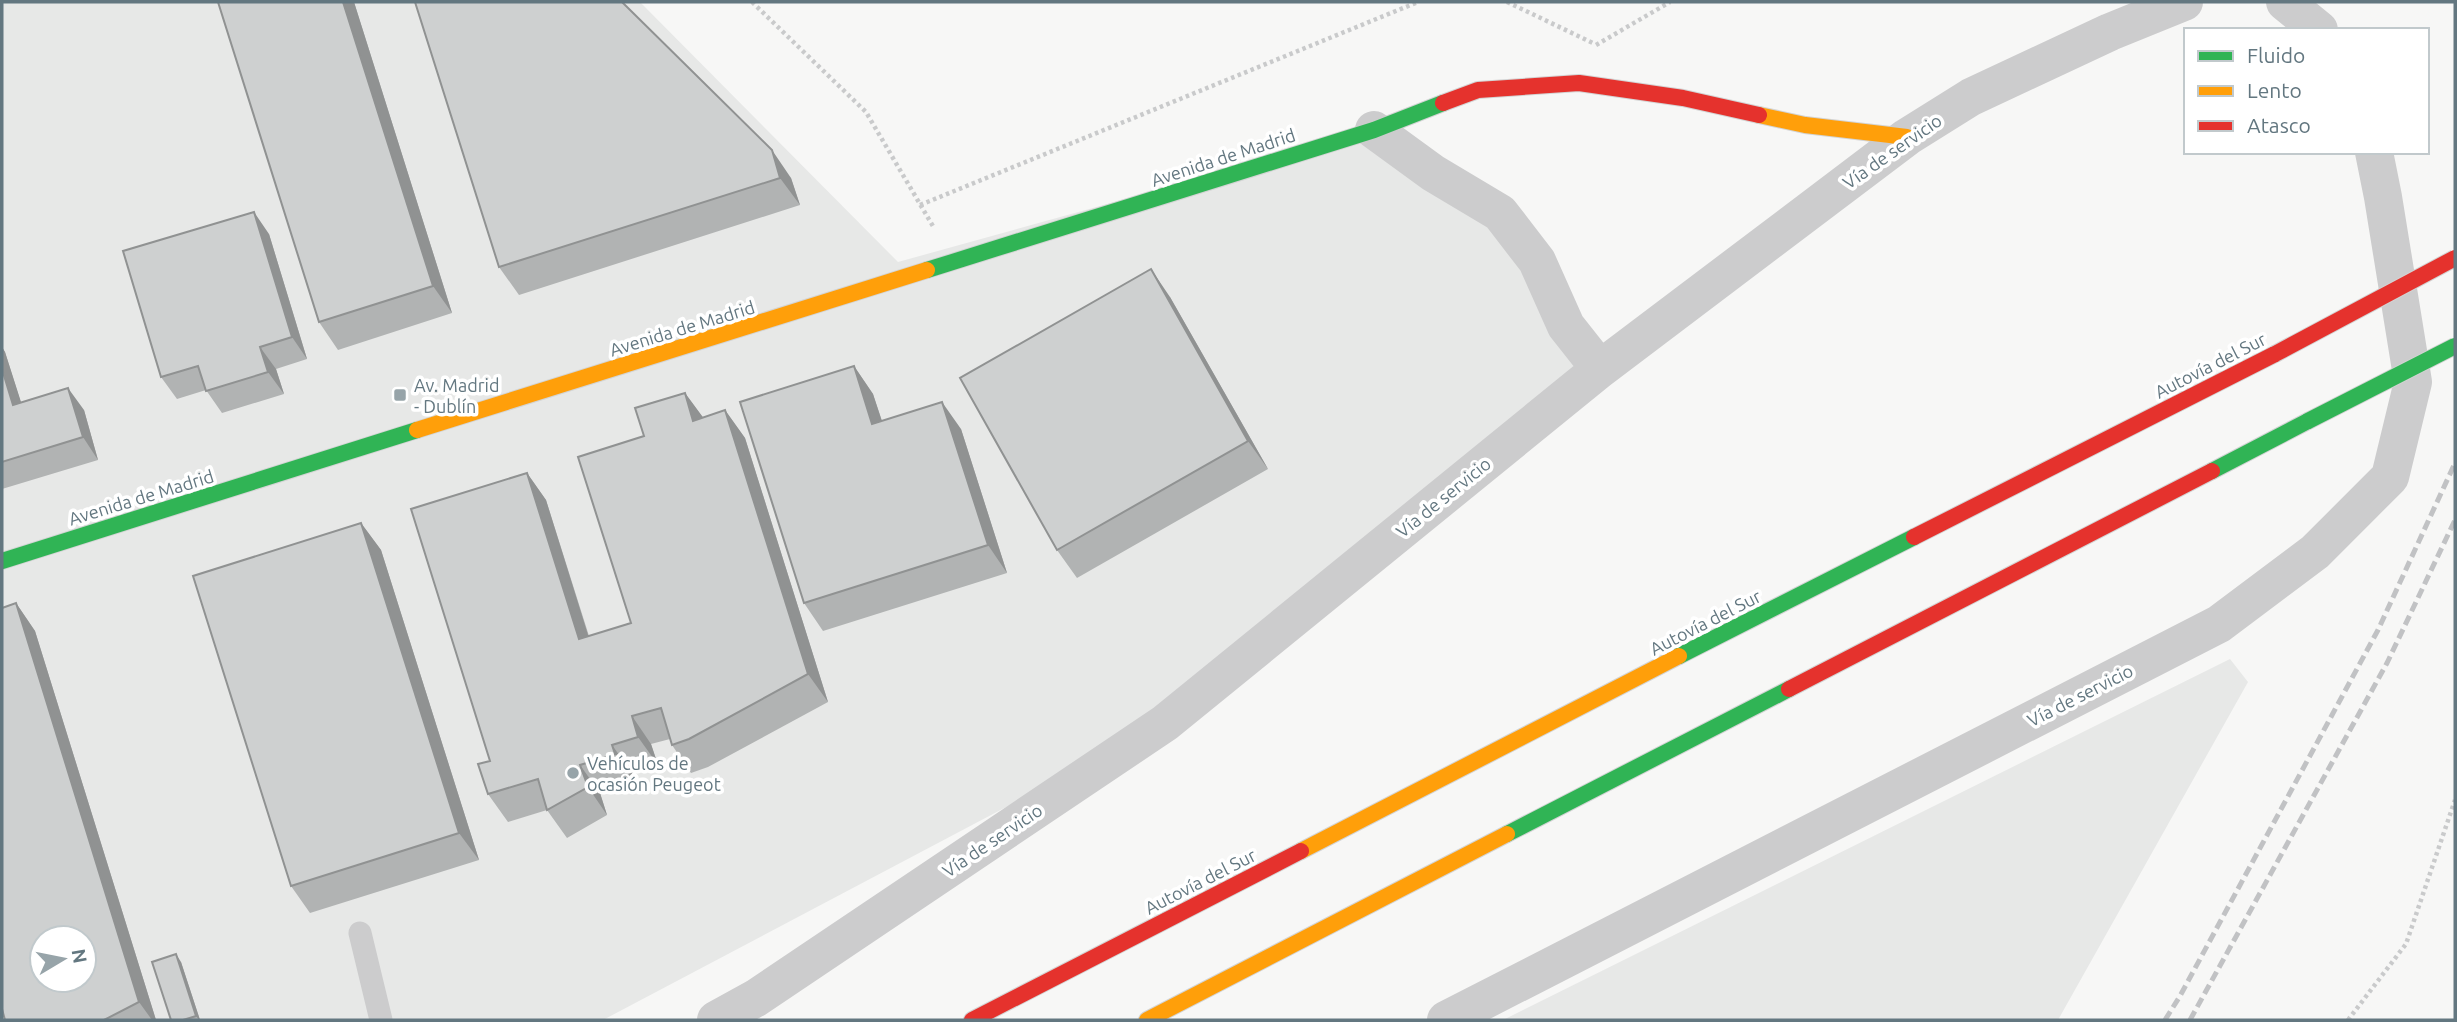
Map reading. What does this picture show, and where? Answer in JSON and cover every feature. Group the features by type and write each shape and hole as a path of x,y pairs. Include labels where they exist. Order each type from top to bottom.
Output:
{"main road":[{"name":"Avenida de Madrid","path":"2,561 1374,130 1478,90 1590,84 1684,98 1805,125 1907,137"},
{"name":"Autovía del Sur","path":"972,1020 2275,354 2455,258"},
{"path":"1147,1020 2455,346"}],"street":[{"name":"Vía de servicio","path":"716,1020 756,998 1165,723 1600,369 1907,137 1971,97 2110,32 2185,2"},
{"path":"2285,2 2317,28"},
{"path":"1374,130 1433,173 1500,214 1537,261 1566,326 1600,369"},
{"name":"Vía de servicio","path":"1446,1020 2219,624 2315,552 2390,477 2413,382 2384,197 2374,154"}],"lane":[{"path":"360,933 381,1020"}],"path":[{"path":"752,2 866,112 954,262"},
{"path":"920,205 1418,2"},
{"path":"1507,2 1597,44"},
{"path":"1597,44 1670,2"},
{"path":"1590,84 1597,44"},
{"path":"2348,1020 2406,944 2455,800"}],"shaded area":[{"path":"2,2 640,2 898,262 1374,130 1500,213 1600,369 1165,723 603,1020 2,1020"},
{"path":"2230,659 2248,682 2058,1020 1503,1020"}],"building":[{"path":"218,2 343,2 433,286 319,322"},
{"path":"415,2 622,2 772,150 780,178 499,267"},
{"path":"254,212 292,337 260,347 268,372 206,391 198,366 161,377 123,251"},
{"path":"1151,269 1248,441 1057,550 960,378"},
{"path":"854,366 872,424 942,402 988,545 804,603 740,402"},
{"path":"2,369 13,405 68,388 83,437 2,462"},
{"path":"685,393 693,421 725,410 808,674 689,739 672,745 661,708 632,716 638,737 612,745 615,754 580,765 588,787 547,810 538,779 488,794 478,764 490,761 411,509 527,473 579,639 631,623 578,457 644,436 635,408"},
{"path":"361,523 459,833 291,886 193,576"},
{"path":"16,603 139,1002 104,1020 5,1020 2,1009 2,608"},
{"path":"176,954 196,1016 183,1020 171,1020 152,962"}],"railway":[{"path":"2165,1020 2378,630 2455,463"},
{"path":"2190,1020 2387,663 2455,520"}],"traffic: fast":[{"path":"927,270 1374,130 1443,103"},
{"path":"2308,421 2455,346"},
{"path":"2212,471 2308,421"},
{"path":"2,561 417,430"},
{"path":"1679,656 1914,537"},
{"path":"1507,834 1789,689"}],"traffic: slow":[{"path":"1759,115 1805,125 1907,137"},
{"path":"417,430 927,270"},
{"path":"1301,851 1679,656"},
{"path":"1147,1020 1507,834"}],"traffic: jam":[{"path":"1443,103 1478,90 1579,83 1683,98 1759,115"},
{"path":"2275,354 2455,258"},
{"path":"1914,537 2275,354"},
{"path":"1789,689 2212,471"},
{"path":"972,1020 1301,851"}],"place":[{"name":"Av. Madrid - Dublín","path":"400,395"},
{"name":"Vehículos de ocasión Peugeot","path":"573,773"}]}
